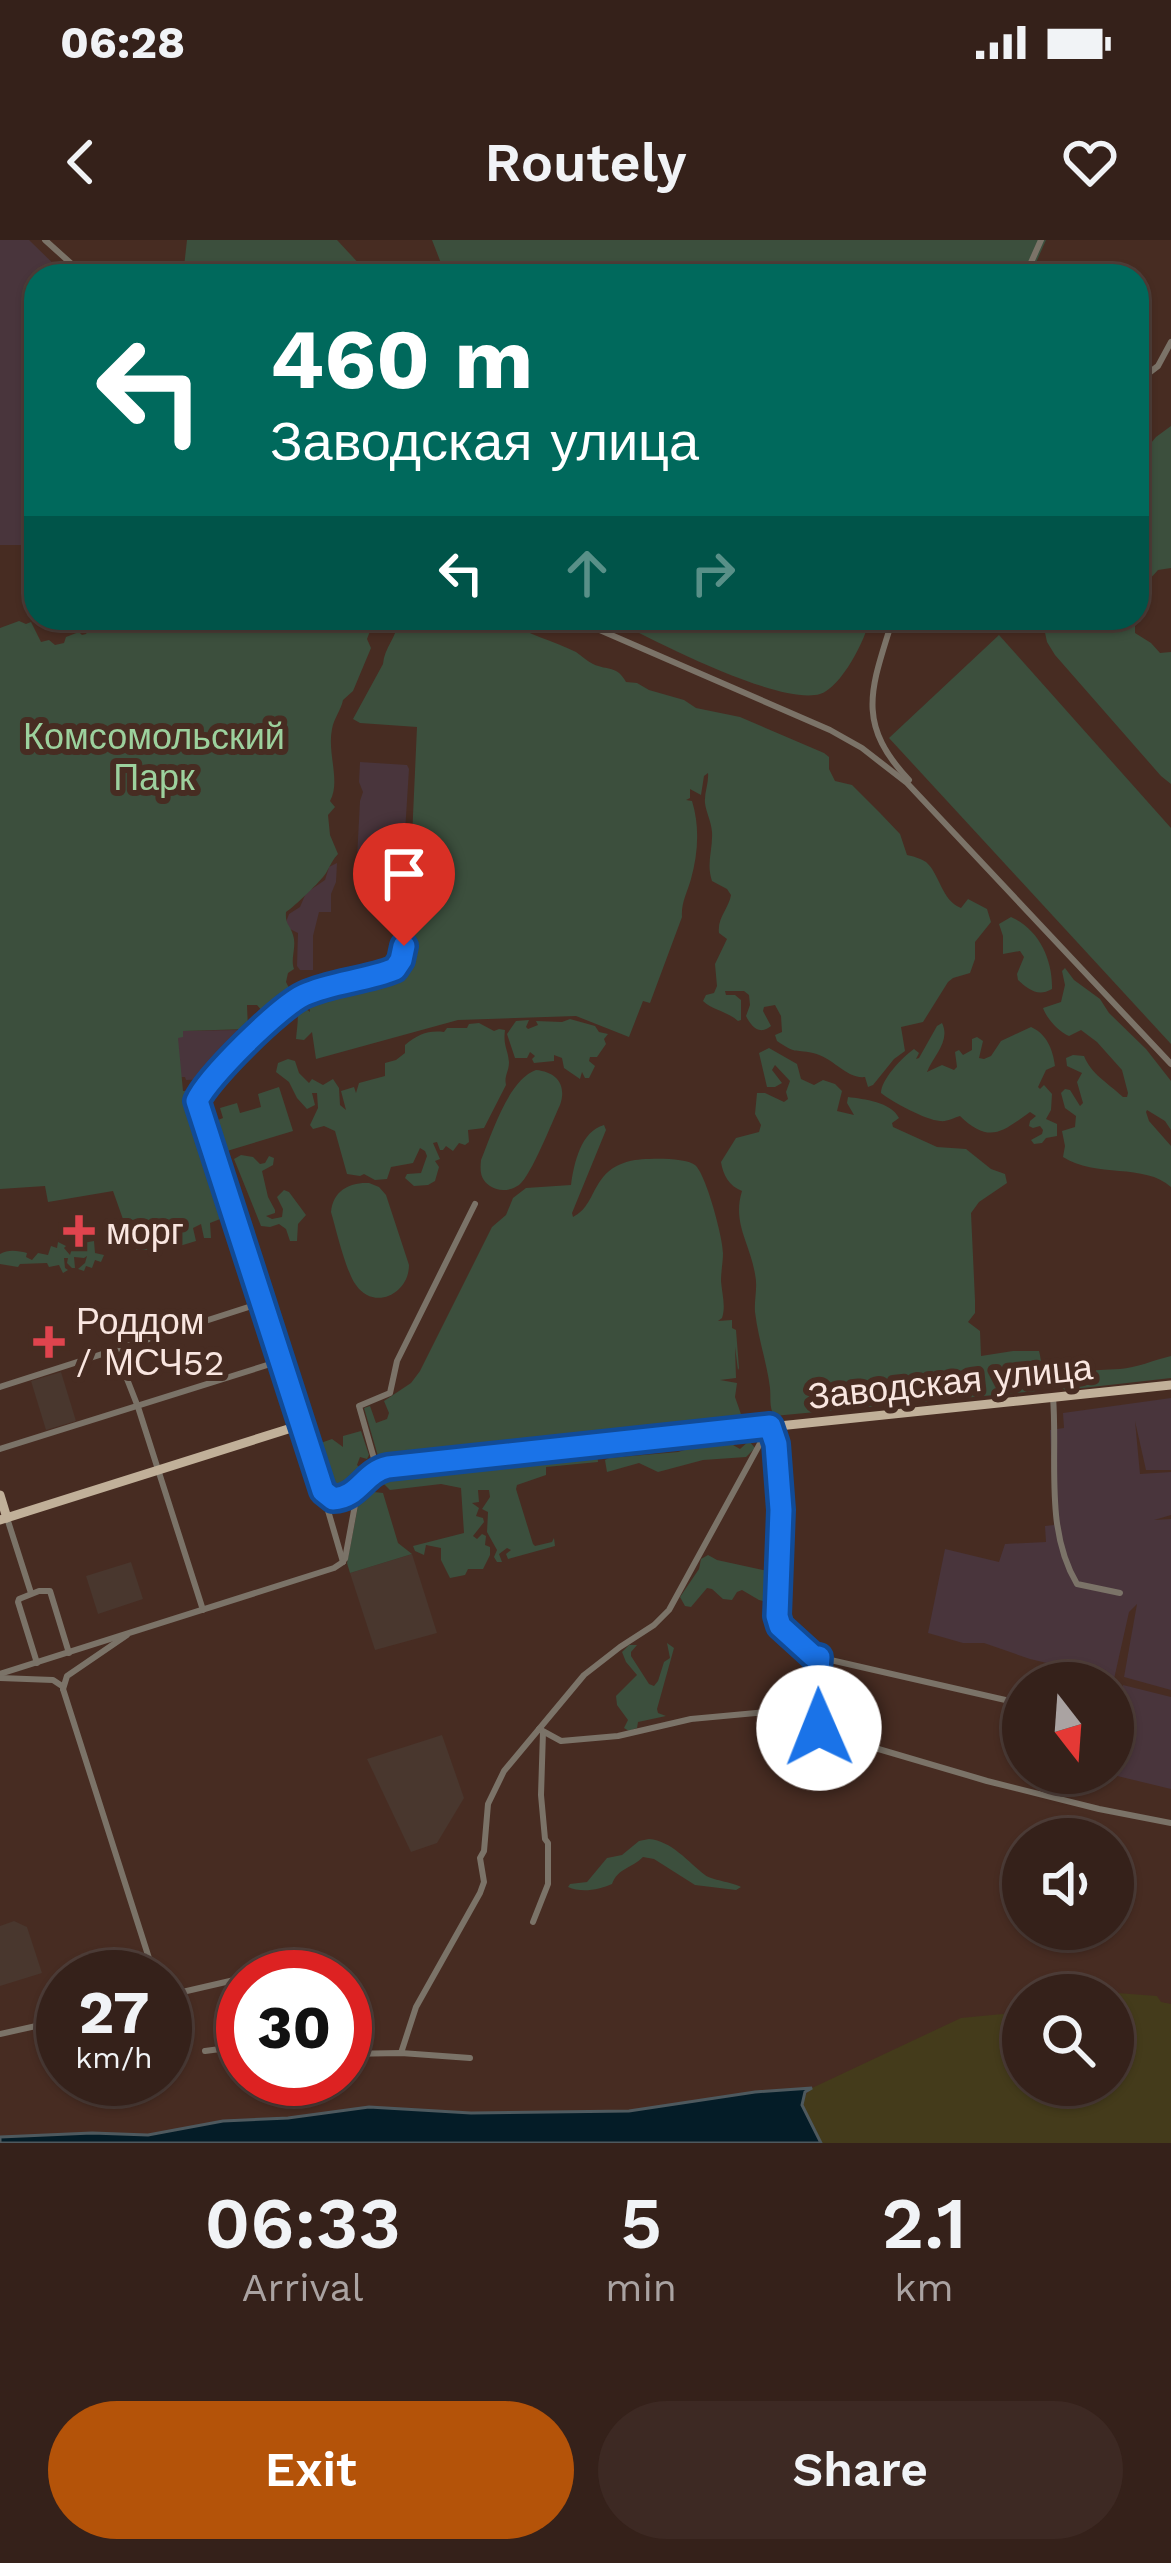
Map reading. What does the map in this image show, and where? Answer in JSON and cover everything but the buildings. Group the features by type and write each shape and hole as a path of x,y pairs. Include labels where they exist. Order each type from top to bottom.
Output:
{"main road":[{"name":"Заводская улица","path":"377,1469 1171,1385"},
{"path":"0,1496 4,1519 301,1425 327,1496 347,1497 377,1469"}],"street":[{"path":"45,240 72,264"},
{"path":"1149,373 1171,342"},
{"path":"600,630 830,730 880,761 907,783 1171,1062"},
{"path":"889,630 873,693 874,725 885,753 1171,1062"},
{"path":"197,1101 208,1083 294,1000 395,969 404,946 405,897"},
{"path":"194,1091 301,1425"},
{"path":"377,1469 359,1406 390,1393 398,1361 475,1204"},
{"path":"0,1387 261,1303"},
{"path":"116,1350 203,1610"},
{"path":"0,1449 280,1361"},
{"path":"1053,1397 1056,1510 1067,1567 1077,1584 1120,1593"},
{"path":"770,1426 776,1444 781,1510 780,1626 813,1656 1002,1699"},
{"path":"401,2053 416,2007 484,1882 480,1858 491,1793 568,1693 599,1662 655,1625 669,1610 770,1426"},
{"path":"321,1487 343,1562"},
{"path":"0,1676 334,1568 347,1553 358,1489"},
{"path":"4,1519 31,1593"},
{"path":"37,1663 18,1602 31,1593 50,1591 69,1653"},
{"path":"63,1689 67,1676 130,1633"},
{"path":"819,1657 816,1698 822,1731"},
{"path":"0,1676 53,1680 63,1689 146,1950"},
{"path":"541,1731 561,1741 767,1712 987,1781 1171,1823"},
{"path":"533,1922 548,1884 541,1731"},
{"path":"0,2034 36,2026"},
{"path":"205,2051 216,2050"},
{"path":"372,2054 470,2058"}],"shaded area":[{"path":"0,240 29,240 54,264 24,264 24,545 0,545"},
{"path":"360,762 407,765 409,769 402,880 397,883 361,883 356,877 363,792"},
{"path":"337,863 331,912 319,912 313,936 313,970 300,970 298,933 286,922 306,893 325,880 329,867"},
{"path":"237,1030 242,1044 208,1079 180,1077 177,1037 182,1031"},
{"path":"61,1372 76,1421 46,1430 31,1381"},
{"path":"1171,1398 1171,1470 1146,1470 1135,1421 1140,1474 1171,1472 1171,1515 1154,1520 1171,1519 1171,1690 1134,1680 1134,1662 1127,1662 1137,1604 1129,1612 1118,1662 1043,1662 984,1643 963,1643 928,1633 945,1549 999,1562 1005,1544 1046,1542 1045,1526 1054,1525 1050,1430 1064,1428 1063,1413"},
{"path":"412,1554 437,1633 375,1650 350,1573"},
{"path":"131,1562 143,1599 98,1614 86,1576"},
{"path":"1134,1688 1171,1697 1171,1789 1134,1780"},
{"path":"442,1735 464,1798 437,1843 411,1852 367,1759"},
{"path":"14,1921 27,1927 36,1955 36,1975 0,1986 0,1926"}],"green space":[{"path":"187,240 337,240 359,264 184,264"},
{"path":"432,240 1046,240 1035,264 441,264"},
{"path":"1171,426 1171,568 1158,570 1149,580 1149,445"},
{"name":"Комсомольский Парк","path":"19,621 24,630 35,630 41,642 49,640 55,645 79,632 89,630 370,630 367,639 371,648 332,729 330,801 335,807 328,815 338,854 319,881 286,912 294,939 294,969 286,982 291,992 278,1013 247,1005 248,1029 183,1031 178,1038 183,1091 194,1091 233,1214 210,1223 211,1238 204,1238 201,1224 193,1228 196,1241 173,1248 167,1231 158,1229 149,1235 152,1250 136,1250 136,1236 124,1222 113,1191 48,1202 45,1186 0,1189 0,628"},
{"path":"526,630 616,671 626,682 696,708 740,717 824,753 835,781 852,785 880,813 900,834 907,855 926,862 954,904 961,908 968,899 987,909 991,922 975,942 970,973 948,982 923,1022 901,1027 905,1051 868,1087 865,1077 777,1041 775,1035 782,1032 775,1005 764,1007 771,1026 759,1030 746,1016 750,1005 744,991 725,991 741,1000 738,1021 703,1001 717,986 715,964 727,939 719,928 731,895 710,874 708,773 701,795 690,789 686,800 692,801 697,840 682,917 650,1003 643,1001 629,1037 576,1016 458,1020 316,1059 312,1032 304,1040 296,1039 297,1006 310,1012 308,997 406,971 417,727 353,719 395,632"},
{"path":"634,630 866,630 836,683 820,694 801,695 746,681"},
{"path":"1044,630 1135,630 1160,653 1171,652 1171,784 1055,655"},
{"path":"999,635 1171,828 1171,1044 889,738"},
{"path":"1011,917 1029,929 1042,947 1052,989 1038,992 1026,987 1017,974 1024,957 1020,951 1003,954 999,924"},
{"path":"1065,968 1100,999 1171,1081 1171,1130 1165,1121 1146,1112 1171,1146 1171,1187 1148,1175 1090,1167 1063,1157 1062,1131 1075,1127 1076,1116 1065,1108 1061,1093 1070,1090 1080,1106 1083,1103 1077,1082 1082,1073 1067,1066 1066,1058 1084,1056 1095,1073 1123,1097 1128,1093 1122,1070 1097,1042 1081,1030 1065,1034 1045,1012 1043,1008 1061,1002"},
{"path":"570,1019 608,1034 597,1057 590,1057 595,1066 589,1078 582,1072 580,1079 554,1055 554,1061 534,1063 530,1052 527,1058 515,1058 507,1034 516,1021 529,1020 528,1029 538,1025 536,1021"},
{"path":"479,1023 494,1031 505,1030 506,1085 484,1128 468,1130 469,1142 459,1143 453,1151 446,1146 440,1150 433,1143 440,1159 435,1161 439,1167 435,1181 428,1185 414,1186 405,1178 421,1173 427,1156 420,1148 413,1163 391,1167 387,1179 347,1174 335,1131 310,1125 318,1108 317,1093 312,1093 315,1105 307,1109 276,1072 278,1063 288,1059 295,1061 309,1083 312,1079 323,1085 333,1079 346,1110 341,1091 354,1087 356,1093 359,1083 385,1076 385,1063 405,1053 405,1045 414,1038"},
{"path":"942,1023 943,1042 927,1072 942,1065 954,1070 955,1052 963,1055 972,1050 972,1039 977,1037 983,1041 979,1058 984,1059 1001,1041 1031,1027 1041,1034 1055,1066 1046,1070 1038,1087 1044,1085 1052,1094 1046,1119 1057,1124 1057,1136 1034,1144 1031,1140 1043,1130 1029,1126 1036,1116 1030,1112 1004,1129 988,1132 960,1116 943,1121 926,1117 881,1093 898,1063 914,1049 919,1058"},
{"path":"769,1048 797,1064 801,1079 814,1085 823,1080 835,1084 842,1091 837,1111 854,1115 848,1097 884,1105 899,1118 893,1127 937,1147 966,1149 1005,1174 1007,1183 971,1213 975,1313 968,1322 980,1331 981,1356 1039,1351 1041,1377 1036,1391 774,1416 755,1312 755,1274 740,1223 742,1191 727,1180 721,1162 736,1138 759,1132 757,1093 784,1102 788,1099 790,1081 775,1065 772,1070 782,1083 767,1087 759,1053"},
{"path":"536,1070 558,1081 560,1105 524,1180 512,1189 497,1189 482,1178 481,1160 510,1095"},
{"path":"279,1087 293,1131 227,1151 218,1120 223,1118 220,1108 237,1103 240,1113 261,1107 258,1094"},
{"path":"604,1125 573,1217 617,1166 654,1159 695,1165 709,1193 722,1245 724,1309 718,1321 732,1320 736,1330 736,1378 720,1380 737,1383 735,1397 742,1417 737,1424 380,1463 364,1408 370,1406 376,1423 387,1419 384,1401 420,1371 492,1227 506,1215 513,1198 526,1188 571,1185 584,1141"},
{"path":"241,1155 260,1164 269,1156 274,1158 273,1165 262,1171 275,1210 266,1216 282,1217 277,1197 284,1190 289,1192 306,1215 298,1224 297,1241 290,1241 279,1224 261,1226 234,1159"},
{"path":"369,1183 386,1195 409,1265 403,1284 381,1298 363,1293 352,1279 331,1212 343,1189"},
{"path":"94,1241 95,1253 104,1255 84,1271 78,1269 87,1256 74,1257 75,1268 64,1258 68,1270 63,1273 59,1265 49,1267 47,1263 0,1264 0,1254 7,1251 27,1253 32,1260 38,1253 48,1255 58,1242 70,1255 72,1248 82,1250 83,1243"},
{"path":"1171,1356 1171,1378 1065,1390 1054,1381 1057,1374 1126,1368"},
{"path":"361,1431 369,1455 360,1457 348,1489 333,1493 326,1487 312,1446 332,1439 343,1447 343,1436"},
{"path":"749,1441 755,1448 746,1457 703,1460 658,1472 639,1463 607,1472 605,1460 609,1458 678,1452 701,1445 740,1449"},
{"path":"597,1450 598,1462 546,1467 546,1475 517,1485 533,1544 554,1538 555,1546 508,1559 511,1550 507,1548 499,1554 502,1562 497,1562 497,1550 487,1532 488,1512 482,1509 489,1490 478,1490 479,1502 472,1503 484,1522 473,1536 486,1536 490,1555 483,1569 468,1569 465,1575 450,1578 441,1548 426,1545 424,1555 413,1546 464,1533 461,1488 441,1484 390,1490 381,1475 382,1472"},
{"path":"365,1491 383,1493 398,1543 412,1554 350,1573 347,1563"},
{"path":"708,1555 768,1571 774,1586 772,1603 742,1590 732,1600 723,1599 707,1588 691,1607 685,1606 680,1597 701,1559"},
{"path":"667,1643 674,1648 657,1709 666,1716 638,1722 629,1731 624,1728 628,1720 616,1696 637,1675 622,1652 637,1645 631,1656 654,1686 670,1658"},
{"path":"649,1839 672,1848 708,1877 741,1887 695,1885 643,1857 607,1886 568,1887 587,1882 607,1858"}],"sand":[{"path":"1134,1994 1157,1996 1171,2004 1171,2143 821,2143 803,2108 812,2088 961,2018 1002,2014 1002,2106 1134,2106"}],"water":[{"path":"812,2088 805,2092 802,2105 821,2143 0,2143 0,2137 148,2135 223,2121 369,2107 471,2113 629,2111"}],"place":[{"name":"морг","path":"79,1231"},
{"name":"Роддом / МСЧ52","path":"49,1342"}],"route":[{"path":"404,946 395,969 305,994 282,1010 208,1083 197,1101 323,1491 333,1499 347,1497 377,1469 388,1467 770,1426 776,1444 782,1534 777,1616 780,1626 819,1657 819,1728"}]}
